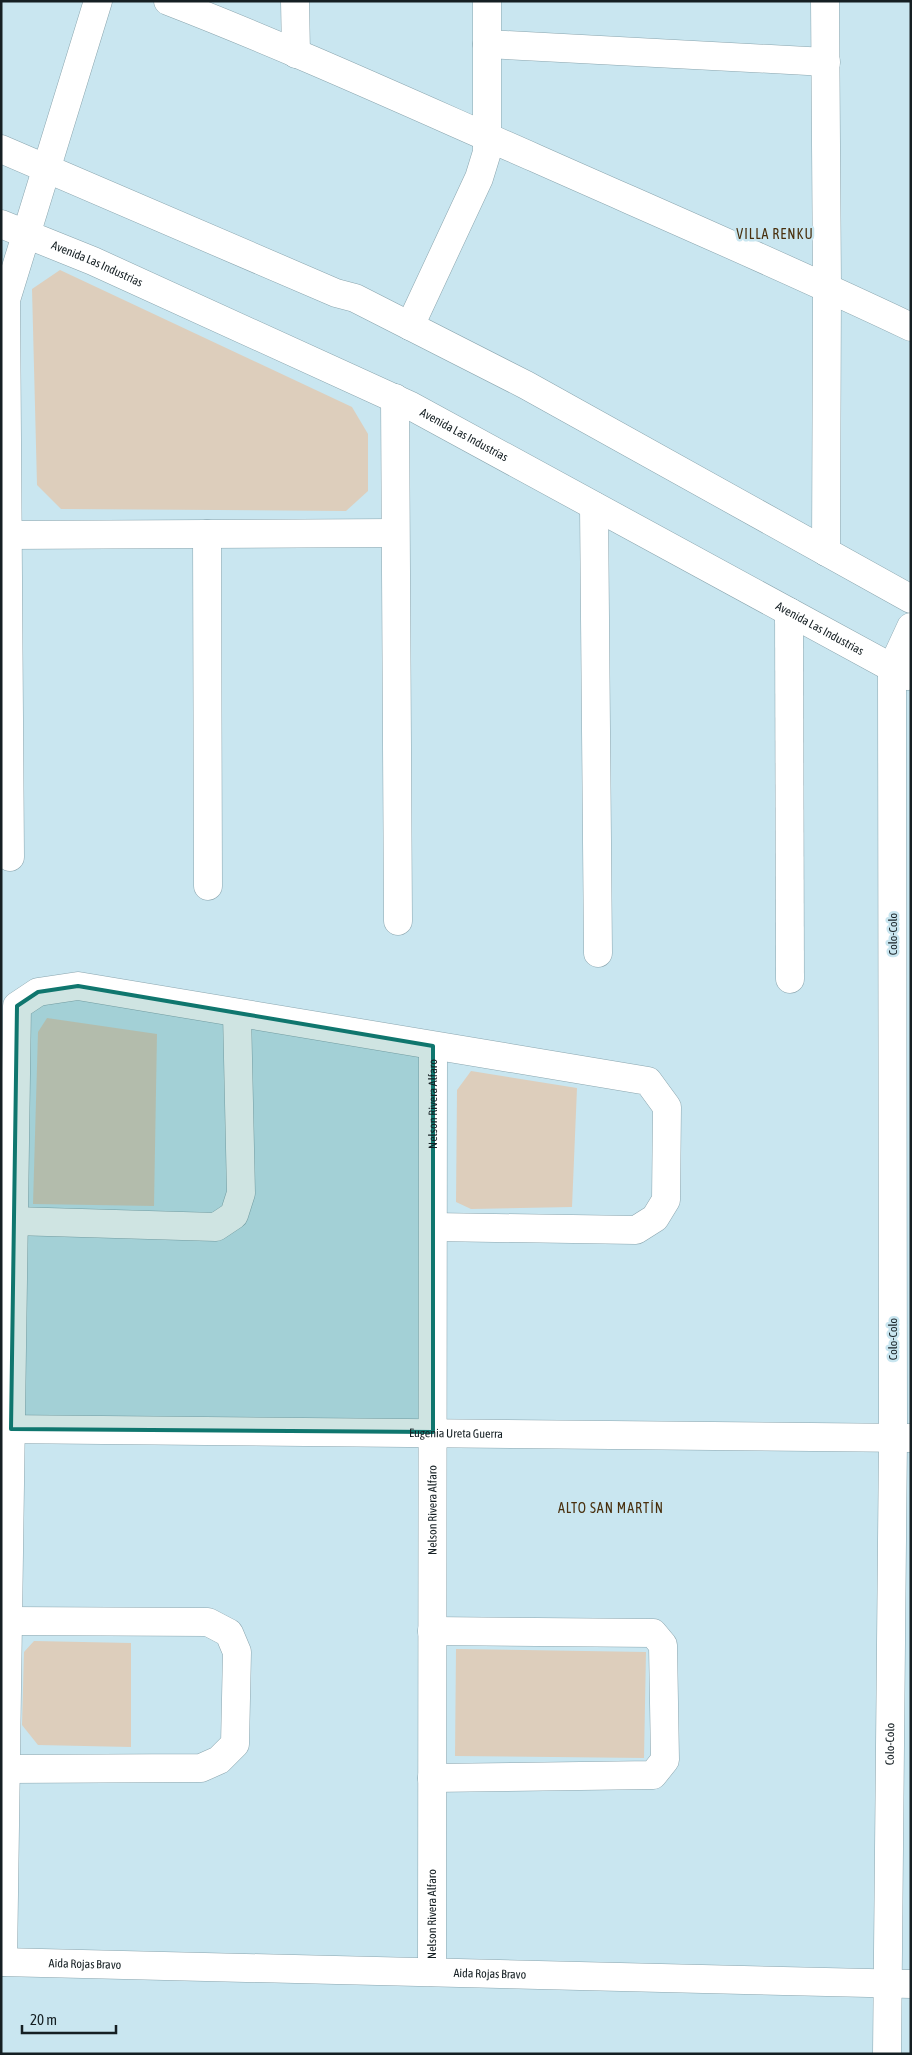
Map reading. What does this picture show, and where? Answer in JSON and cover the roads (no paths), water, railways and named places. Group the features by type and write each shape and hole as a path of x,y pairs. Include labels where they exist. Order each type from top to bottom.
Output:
{"street":[{"path":"10,857 6,300 14,229 46,168 98,1"},
{"path":"168,1 214,10 296,54 827,287 911,328"},
{"path":"295,1 296,54"},
{"path":"410,326 479,178 487,152 487,1"},
{"path":"825,1 826,552"},
{"path":"487,44 826,62"},
{"path":"1,149 336,293 355,298 526,385 911,599"},
{"name":"Avenida Las Industrias","path":"14,229 94,261 395,398 902,673"},
{"path":"395,398 398,921"},
{"path":"594,506 598,953"},
{"path":"7,535 396,533"},
{"path":"207,534 208,886"},
{"path":"789,612 790,979"},
{"name":"Colo-Colo","path":"887,2054 899,1983 902,1438 902,673 911,627"},
{"path":"2,1962 8,1621 6,1429 14,1221 17,1006 38,992 78,986 648,1081 667,1107 666,1200 655,1218 636,1230 434,1227"},
{"path":"14,1221 216,1227 234,1215 241,1194 237,1013"},
{"name":"Nelson Rivera Alfaro","path":"432,1972 433,1046"},
{"name":"Eugenia Ureta Guerra","path":"6,1429 902,1438"},
{"path":"6,1770 201,1768 220,1760 235,1744 237,1652 229,1633 208,1622 8,1621"},
{"path":"432,1631 653,1633 663,1645 665,1760 654,1775 432,1778"},
{"name":"Aida Rojas Bravo","path":"2,1962 899,1983"}],"district":[{"name":"VILLA RENKU","path":"775,234"},
{"name":"ALTO SAN MARTÍN","path":"611,1508"}]}
